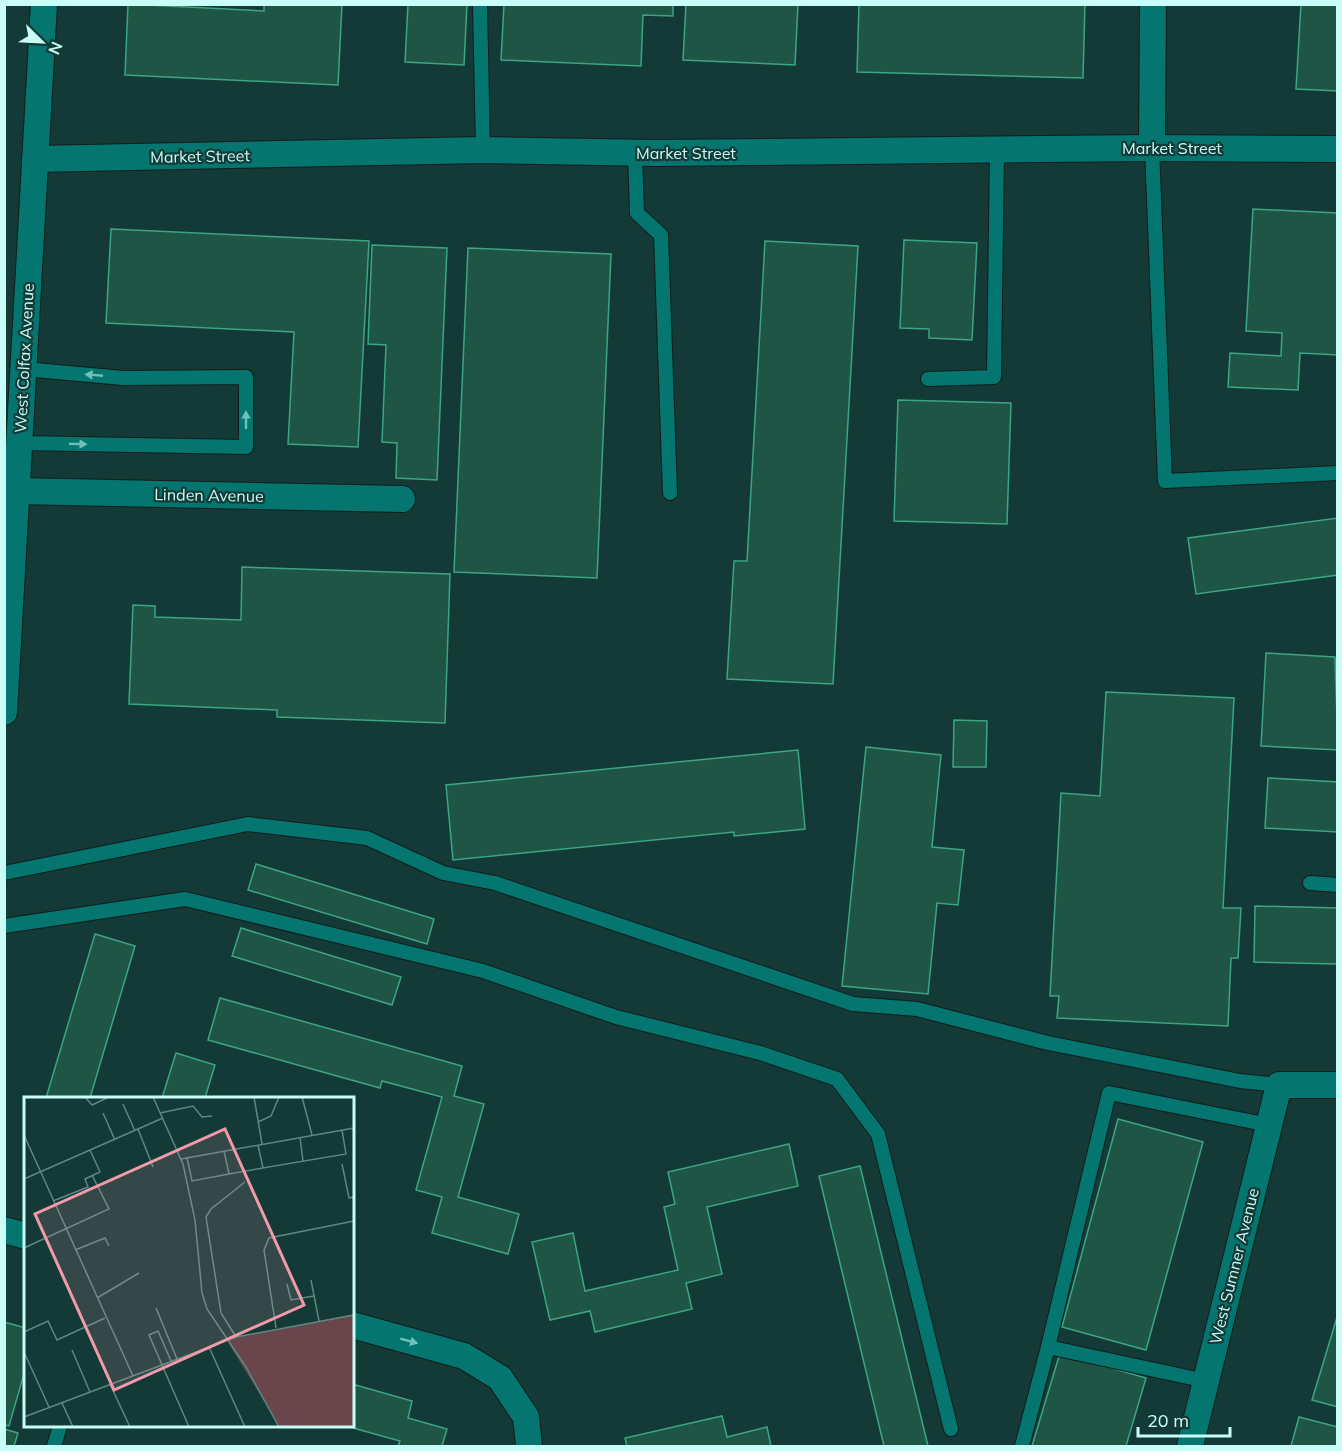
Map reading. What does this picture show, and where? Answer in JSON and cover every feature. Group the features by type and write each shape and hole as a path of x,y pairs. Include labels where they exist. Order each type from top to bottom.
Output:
{"street":[{"name":"West Colfax Avenue","path":"4,712 20,443 14,369 35,159 44,4"},
{"path":"1152,148 1153,4"},
{"name":"Market Street","path":"35,159 483,150 635,153 1152,148 1338,149"},
{"name":"Linden Avenue","path":"17,491 402,500"},
{"path":"1279,1086 1338,1085"},
{"name":"West Sumner Avenue","path":"1190,1446 1279,1086"},
{"path":"4,1230 24,1235"},
{"path":"354,1326 464,1356 500,1378 526,1417 529,1446"}],"lane":[{"path":"480,4 483,150"},
{"path":"1152,148 1165,481 1338,473"},
{"path":"928,379 994,377 998,149"},
{"path":"635,153 637,213 661,235 670,493"},
{"path":"14,369 123,378 246,377 246,447 20,443"},
{"path":"4,873 248,824 367,838 443,873 495,883 853,1004 917,1010 1048,1043 1240,1081 1279,1086"},
{"path":"1310,883 1338,885"},
{"path":"4,926 185,899 483,971 616,1017 760,1053 837,1079 878,1134 951,1430"},
{"path":"1022,1446 1109,1092 1269,1125"},
{"path":"1048,1347 1206,1381"},
{"path":"54,1446 59,1427"}],"building":[{"path":"128,4 264,11 264,4 342,4 338,85 125,75"},
{"path":"408,4 467,4 464,65 405,62"},
{"path":"504,4 673,4 673,16 643,15 641,66 501,60"},
{"path":"686,4 798,4 795,65 683,60"},
{"path":"859,4 1085,4 1083,78 857,72"},
{"path":"1301,4 1338,4 1338,91 1296,89"},
{"path":"1253,209 1338,213 1338,355 1300,353 1298,390 1228,387 1230,353 1281,356 1282,333 1246,331"},
{"path":"111,229 369,241 358,447 288,444 294,332 106,323"},
{"path":"904,240 977,243 972,340 929,338 929,329 900,328"},
{"path":"765,241 858,246 833,684 727,679 734,561 747,561"},
{"path":"372,245 447,248 437,480 396,478 397,443 382,442 386,345 368,344"},
{"path":"468,248 611,254 597,578 454,572"},
{"path":"898,400 1011,403 1007,524 894,521"},
{"path":"1338,518 1338,575 1196,594 1188,538"},
{"path":"242,567 450,574 445,723 277,717 277,710 129,704 133,605 155,606 155,617 241,620"},
{"path":"1266,653 1335,657 1338,750 1261,746"},
{"path":"1106,692 1234,698 1223,908 1241,908 1238,958 1231,958 1228,1026 1057,1018 1059,996 1050,996 1061,793 1100,796"},
{"path":"954,720 987,721 986,767 953,767"},
{"path":"866,747 941,755 932,847 964,850 958,905 937,903 928,994 842,986"},
{"path":"798,750 805,829 734,836 734,832 453,860 446,785"},
{"path":"1268,778 1338,782 1338,832 1265,828"},
{"path":"256,864 434,919 427,944 248,890"},
{"path":"1255,906 1338,908 1338,964 1254,962"},
{"path":"241,928 401,977 392,1005 232,956"},
{"path":"95,934 135,946 90,1097 46,1097"},
{"path":"220,998 462,1066 454,1096 484,1104 458,1197 519,1214 508,1254 432,1233 442,1197 416,1190 442,1097 382,1081 380,1088 208,1040"},
{"path":"176,1053 215,1065 205,1097 162,1097"},
{"path":"1118,1119 1203,1142 1146,1350 1062,1327"},
{"path":"789,1144 798,1186 707,1207 722,1274 686,1283 692,1309 595,1332 590,1311 550,1320 532,1242 573,1233 585,1291 678,1270 664,1207 675,1204 668,1172"},
{"path":"860,1166 928,1446 884,1446 819,1176"},
{"path":"1338,1314 1338,1407 1312,1400"},
{"path":"4,1322 24,1327 24,1374 9,1426 4,1425"},
{"path":"1060,1353 1146,1378 1126,1446 1032,1446"},
{"path":"354,1385 412,1401 408,1418 447,1429 442,1446 398,1446 400,1441 350,1427 354,1427"},
{"path":"722,1416 727,1437 767,1427 771,1446 627,1446 625,1438"},
{"path":"1299,1417 1338,1427 1338,1446 1291,1446"},
{"path":"4,1429 18,1433 14,1446 4,1446"}]}
